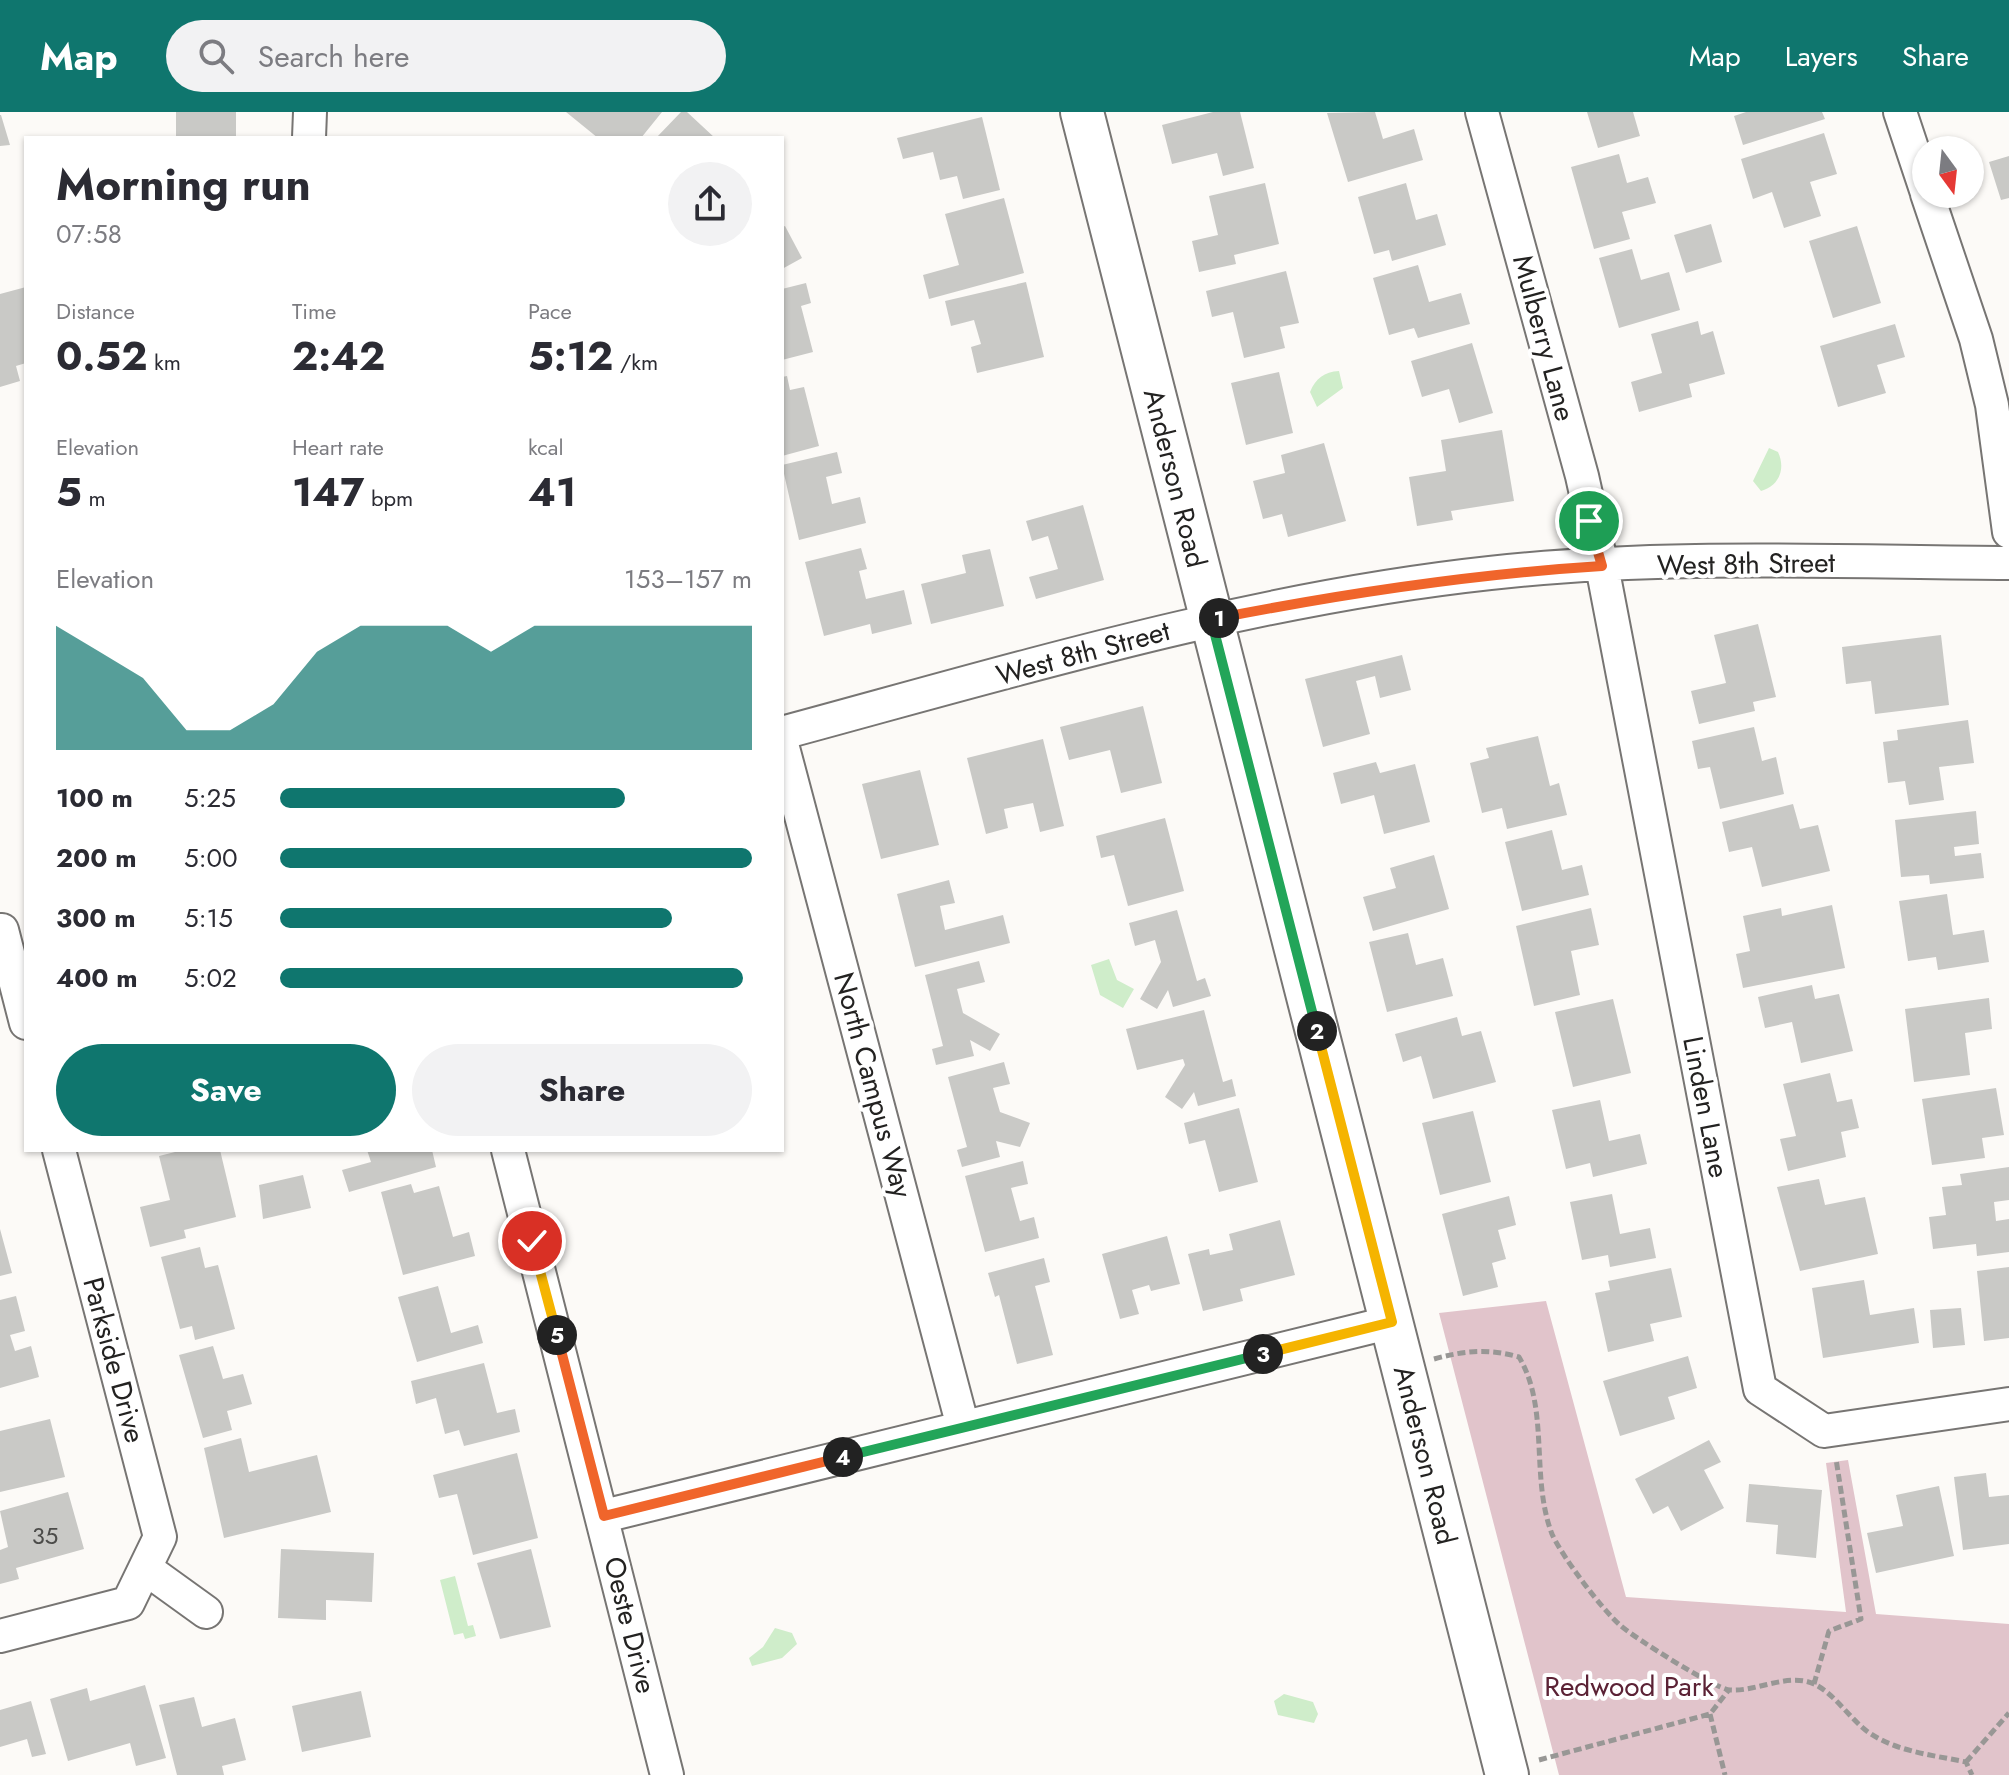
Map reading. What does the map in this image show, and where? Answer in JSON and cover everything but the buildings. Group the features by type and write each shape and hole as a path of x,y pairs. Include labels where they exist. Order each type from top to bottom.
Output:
{"main road":[{"name":"Anderson Road","path":"1082,112 1506,1772"}],"street":[{"path":"309,136 310,112"},
{"name":"Mulberry Lane","path":"1482,112 1582,476 1602,566"},
{"path":"1900,112 1912,148"},
{"path":"1932,208 1976,339 1992,405 2009,532"},
{"name":"West 8th Street","path":"784,732 1211,619 1491,572 1602,566 2009,563"},
{"name":"Linden Lane","path":"1602,566 1760,1389 1824,1431 2009,1404"},
{"name":"North Campus Way","path":"784,752 963,1427"},
{"path":"9,929 24,1012"},
{"name":"Parkside Drive","path":"0,1636 128,1603 160,1537 60,1152"},
{"name":"Oeste Drive","path":"509,1152 604,1516 667,1775"},
{"path":"604,1516 1392,1322"},
{"path":"145,1568 206,1612"}],"path":[{"path":"1445,1356 1469,1351 1498,1351 1519,1357 1528,1373 1536,1414 1540,1482 1553,1534 1568,1560 1620,1626 1728,1691 1787,1682 1814,1684 1868,1732 1894,1747 1966,1762"},
{"path":"1814,1684 1829,1631 1861,1619 1836,1454"},
{"path":"1506,1772 1710,1714 1728,1691"},
{"path":"1966,1762 2009,1713"},
{"path":"1710,1714 1725,1775"},
{"path":"1966,1762 1972,1775"}],"green space":[{"name":"Redwood Park","path":"1546,1301 1626,1597 1846,1612 1826,1463 1848,1460 1876,1614 2009,1624 2009,1775 1559,1775 1439,1313"}],"shaded area":[{"path":"1339,371 1343,388 1317,407 1310,392 1312,387 1325,374"},
{"path":"1769,448 1778,452 1781,470 1776,481 1761,491 1753,481"},
{"path":"1109,959 1117,980 1134,989 1123,1008 1100,995 1091,965"},
{"path":"455,1576 468,1626 473,1625 476,1636 465,1639 463,1633 454,1635 440,1580"},
{"path":"775,1628 792,1633 797,1644 782,1658 752,1666 749,1658 763,1647"},
{"path":"1284,1694 1313,1702 1318,1714 1314,1723 1278,1715 1274,1701"}],"route":[{"path":"532,1241 604,1516 1392,1322 1211,619 1357,591 1491,572 1602,566 1589,521"}]}
